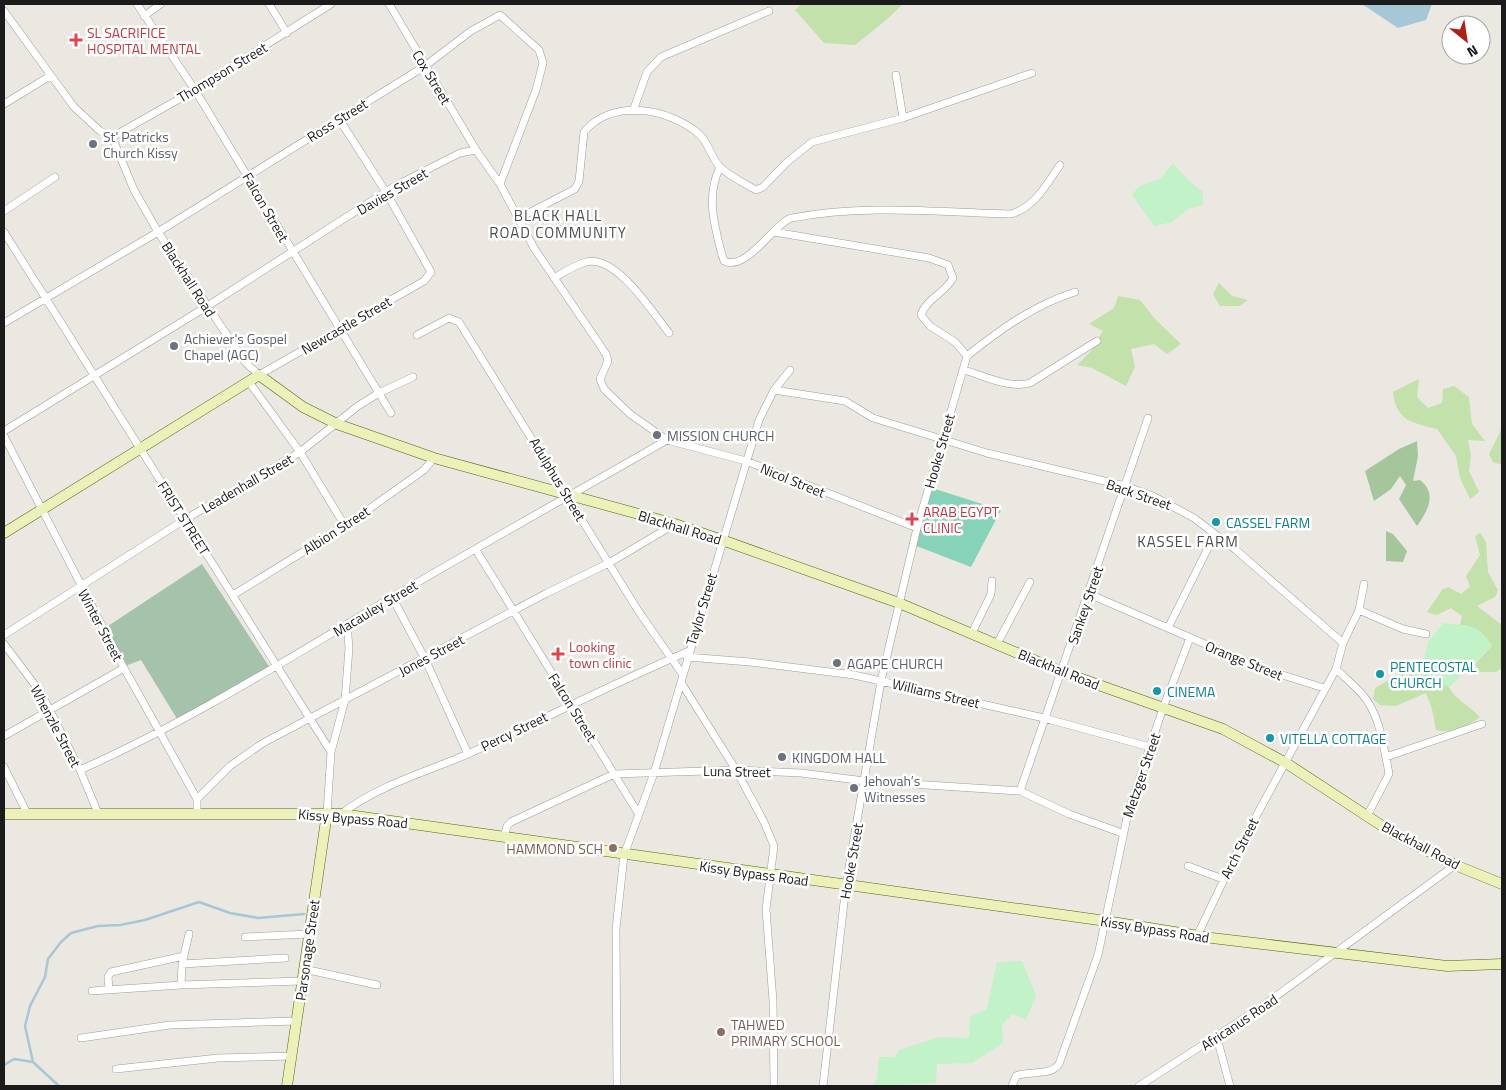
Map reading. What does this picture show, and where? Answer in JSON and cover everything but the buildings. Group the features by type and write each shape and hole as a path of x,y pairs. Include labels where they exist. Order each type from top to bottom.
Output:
{"main road":[{"name":"Newcastle Street","path":"4,534 260,375"},
{"name":"Blackhall Road","path":"260,375 303,407 337,424 434,458 675,524 722,540 899,603 1062,672 1231,733 1286,763 1393,833 1455,865 1502,884"},
{"name":"Parsonage Street","path":"287,1086 327,813"},
{"name":"Kissy Bypass Road","path":"4,814 341,814 769,875 1107,919 1197,936 1335,951 1447,966 1502,964"}],"street":[{"name":"Falcon Street","path":"136,4 195,90 391,413"},
{"path":"144,16 161,4"},
{"path":"269,4 287,33"},
{"name":"Thompson Street","path":"112,137 195,90 331,4"},
{"name":"Cox Street","path":"389,4 476,150"},
{"path":"4,11 74,107 100,130 112,137"},
{"path":"633,111 647,72 661,57 769,12"},
{"name":"Ross Street","path":"4,323 158,232 425,66 484,22 500,15 539,50 543,63 542,71 512,158 500,184"},
{"path":"516,219 575,189 579,181 584,132 605,114 633,111 651,112 669,118 698,133 720,167 756,190 759,190 794,155 812,142 903,118 1032,73"},
{"path":"896,75 903,118"},
{"path":"4,104 50,76"},
{"name":"Newcastle Street","path":"260,375 424,281 431,272 386,192 339,119"},
{"name":"Blackhall Road","path":"112,137 134,190 158,232 206,307 245,362 260,375"},
{"path":"476,150 500,184 516,219 606,354 608,361 600,378 604,389 630,414 666,440"},
{"name":"Davies Street","path":"4,431 206,307 386,192 460,153 476,150"},
{"path":"720,167 713,182 712,207 724,261 729,262 752,253 788,219 830,212 876,210 1011,214 1030,205 1060,165"},
{"path":"4,211 56,177"},
{"name":"FRIST STREET","path":"4,232 331,752"},
{"path":"774,232 929,258 948,265 953,278 950,285 923,309 922,315 930,326 955,342 967,356 1012,322 1041,305 1076,292"},
{"path":"554,278 587,262 598,263 616,272 630,283 669,333"},
{"name":"Adulphus Street","path":"417,335 448,318 459,322 609,563 683,675"},
{"path":"964,370 1020,386 1030,383 1097,342"},
{"name":"Hooke Street","path":"823,1086 846,885 881,681 917,528 941,439 967,356"},
{"name":"Taylor Street","path":"617,1086 616,929 624,855 654,773 682,684 688,654 759,420 774,390 790,370"},
{"name":"Leadenhall Street","path":"4,635 184,520 300,452 358,406 379,393 413,377"},
{"path":"249,382 300,452 345,526"},
{"name":"Back Street","path":"774,390 845,401 873,418 1030,465 1125,486 1177,507 1215,534 1266,575 1342,643"},
{"name":"Sankey Street","path":"1020,791 1148,418"},
{"name":"Winter Street","path":"4,436 80,586 197,799 197,813"},
{"name":"Nicol Street","path":"666,440 746,461 917,528"},
{"name":"Macauley Street","path":"80,770 158,731 277,667 392,597 666,440"},
{"name":"Albion Street","path":"233,595 345,526 424,470 434,458"},
{"name":"Jones Street","path":"197,799 230,766 252,750 514,611 609,563 675,524"},
{"path":"1168,628 1215,534"},
{"name":"Falcon Street","path":"476,550 638,814"},
{"path":"972,633 991,594 992,581"},
{"path":"997,644 1030,582"},
{"path":"1286,763 1324,688 1336,669 1342,643 1359,610 1364,584"},
{"name":"Orange Street","path":"1089,594 1263,669 1324,688"},
{"path":"392,597 425,659 468,754"},
{"path":"1359,610 1403,629 1426,634"},
{"path":"327,813 331,752 345,700 349,648 348,624"},
{"name":"Metzger Street","path":"1012,1086 1016,1076 1050,1071 1056,1069 1059,1064 1089,985 1107,919 1122,833 1163,708 1190,638"},
{"name":"Whenzle Street","path":"4,644 36,685 50,710 80,770 98,813"},
{"name":"Percy Street","path":"341,814 364,799 468,754 571,703 672,658 688,654"},
{"name":"Williams Street","path":"688,654 817,670 881,681 1044,718 1150,747"},
{"path":"4,736 124,668"},
{"path":"1336,669 1363,694 1380,732 1386,757 1389,774 1367,816"},
{"path":"682,684 736,770 771,836 773,859 769,875 766,909 772,1001 774,1086"},
{"path":"1386,757 1482,724"},
{"name":"Arch Street","path":"1197,936 1224,878 1286,763"},
{"path":"4,767 28,815"},
{"name":"Luna Street","path":"504,837 507,826 511,822 614,774 736,770 801,773 865,781 1020,791"},
{"path":"1020,791 1069,814 1122,833"},
{"name":"Africanus Road","path":"1139,1086 1217,1038 1266,1004 1335,951 1407,902 1455,865"},
{"path":"1188,866 1224,878"},
{"path":"181,985 182,964 189,934"},
{"path":"245,937 309,934"},
{"path":"110,990 108,977 111,972 184,956"},
{"path":"182,964 285,958"},
{"path":"304,969 377,985"},
{"path":"92,991 181,985 302,981"},
{"path":"81,1038 170,1025 297,1021"},
{"path":"1217,1038 1230,1086"},
{"path":"116,1069 243,1056 292,1056"}],"green space":[{"path":"802,4 903,4 855,45 824,43 795,10"},
{"path":"1173,163 1188,180 1203,192 1203,205 1188,209 1172,222 1154,226 1132,195 1138,187 1161,178"},
{"path":"1219,283 1232,296 1248,300 1239,306 1220,306 1213,294"},
{"path":"1118,296 1140,300 1155,319 1181,344 1167,354 1154,344 1131,349 1135,367 1126,386 1092,368 1077,365 1091,351 1103,331 1089,324 1114,308"},
{"path":"1419,379 1417,397 1428,408 1442,403 1443,389 1454,386 1469,397 1472,424 1485,441 1468,440 1471,455 1469,471 1479,492 1470,499 1460,478 1456,456 1437,429 1420,425 1407,419 1402,415 1395,402 1393,392"},
{"path":"1502,428 1502,465 1493,462 1489,454"},
{"path":"1417,441 1418,456 1413,481 1420,480 1429,491 1430,497 1427,509 1417,526 1399,499 1406,485 1400,476 1391,489 1374,501 1365,471 1399,449"},
{"path":"932,488 1001,510 971,567 914,545"},
{"path":"1386,531 1393,534 1407,551 1403,562 1386,561"},
{"path":"1480,533 1486,542 1488,572 1498,590 1495,597 1477,606 1502,625 1502,668 1496,672 1480,672 1475,664 1492,646 1469,626 1460,625 1462,616 1451,608 1437,615 1427,612 1442,590 1448,587 1461,594 1470,587 1466,576 1480,555 1475,536"},
{"path":"202,564 272,671 179,722 141,660 125,666 105,628"},
{"path":"1443,623 1477,629 1492,646 1449,687 1435,680 1424,660 1428,642"},
{"path":"1424,660 1435,680 1449,687 1455,696 1480,717 1459,728 1441,731 1436,730 1432,709 1426,693 1396,706 1380,705 1373,699 1375,688"},
{"path":"1022,961 1036,996 1026,1020 1012,1014 1002,1025 1003,1043 972,1063 937,1064 936,1083 873,1086 877,1078 879,1057 895,1057 899,1050 939,1037 969,1038 970,1017 987,1009 997,962"}],"water":[{"path":"1362,4 1432,4 1426,20 1398,28"}],"waterway":[{"path":"33,1062 25,1026 30,1006 45,977 48,959 61,942 71,933 98,926 120,925 145,920 199,902 230,913 258,918 304,914"},
{"path":"4,1065 14,1059 33,1062 59,1086"}],"place":[{"name":"SL SACRIFICE HOSPITAL MENTAL","path":"76,40"},
{"name":"St' Patricks Church Kissy","path":"93,144"},
{"name":"Achiever's Gospel Chapel (AGC)","path":"174,346"},
{"name":"MISSION CHURCH","path":"657,435"},
{"name":"ARAB EGYPT CLINIC","path":"912,519"},
{"name":"CASSEL FARM","path":"1216,522"},
{"name":"Looking town clinic","path":"558,654"},
{"name":"AGAPE CHURCH","path":"837,663"},
{"name":"PENTECOSTAL CHURCH","path":"1380,674"},
{"name":"CINEMA","path":"1157,691"},
{"name":"VITELLA COTTAGE","path":"1270,738"},
{"name":"KINGDOM HALL","path":"782,757"},
{"name":"Jehovah’s Witnesses","path":"854,788"},
{"name":"HAMMOND SCH","path":"613,848"},
{"name":"TAHWED PRIMARY SCHOOL","path":"721,1032"}],"district":[{"name":"BLACK HALL ROAD COMMUNITY","path":"558,224"},
{"name":"KASSEL FARM","path":"1188,541"}]}
